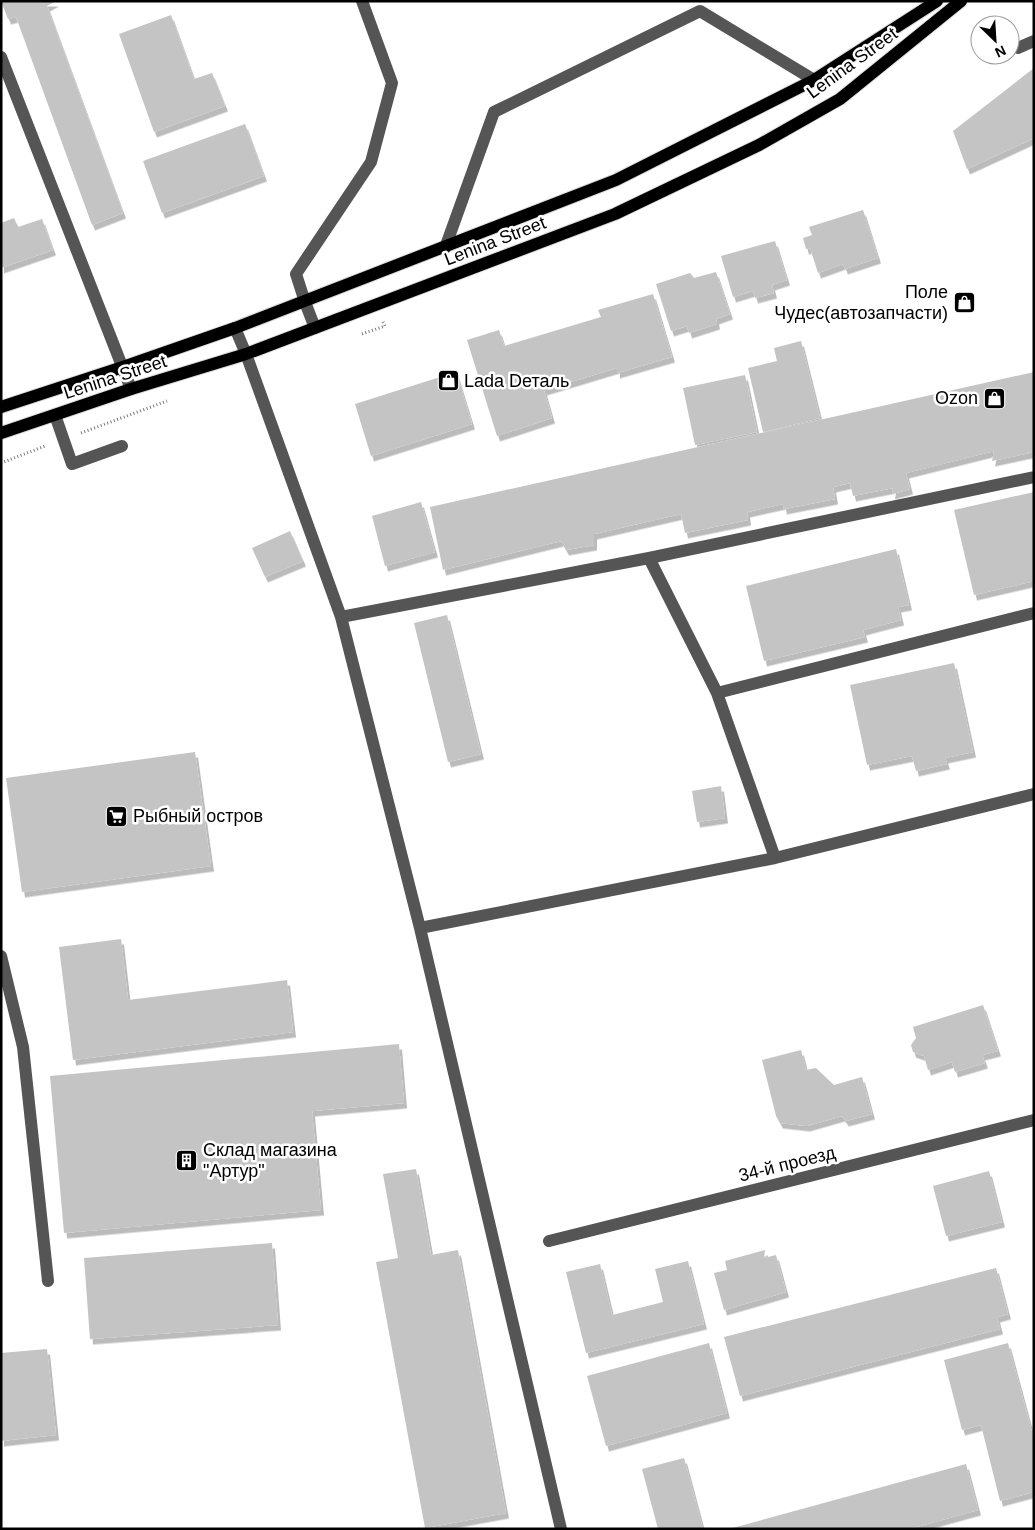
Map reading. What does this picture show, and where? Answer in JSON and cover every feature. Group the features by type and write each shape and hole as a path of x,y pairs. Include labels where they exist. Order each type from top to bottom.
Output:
{"main road":[{"name":"Lenina Street","path":"1,407 235,328 616,180 814,80 937,1"},
{"name":"Lenina Street","path":"1,433 131,389 246,354 615,214 759,145 840,99 962,1"}],"street":[{"path":"315,328 296,274 371,162 392,83 362,1"},
{"path":"445,248 494,112 700,11 814,80"},
{"path":"1020,47 1034,41"},
{"path":"1,56 131,389"},
{"path":"235,328 341,618 420,928 561,1529"},
{"path":"54,416 72,464 122,446"},
{"path":"341,618 648,558 1034,477"},
{"path":"648,558 717,693 775,858"},
{"path":"717,693 1034,613"},
{"path":"420,928 775,858 1034,794"},
{"path":"1,956 23,1047 48,1280"},
{"name":"34-й проезд","path":"549,1242 1034,1120"}],"building":[{"path":"1,1 56,1 47,6 123,213 92,225 16,17 8,19"},
{"path":"171,15 194,79 212,73 225,106 154,132 119,34"},
{"path":"1034,68 1034,138 967,169 953,131"},
{"path":"245,124 264,176 162,213 143,161"},
{"path":"863,210 878,258 845,269 843,264 818,273 810,248 806,249 803,238 812,235 809,227"},
{"path":"14,218 18,227 42,219 53,250 1,268 1,223"},
{"path":"775,241 787,280 772,285 774,293 755,298 753,291 733,297 721,256"},
{"path":"716,272 730,314 716,319 717,324 689,333 687,326 671,331 656,284 690,273 694,278"},
{"path":"653,294 672,357 617,373 617,368 544,390 552,418 497,436 467,340 499,330 504,346 601,317 598,310"},
{"path":"801,341 820,418 763,432 748,368 777,361 774,348"},
{"path":"456,372 472,424 371,456 355,404"},
{"path":"1034,372 1034,452 992,461 994,451 906,473 910,489 892,494 893,488 853,496 850,483 833,487 835,499 784,509 783,504 747,512 748,520 685,533 681,514 594,534 594,545 566,550 561,541 443,570 430,507"},
{"path":"745,375 757,432 695,445 683,388"},
{"path":"1034,492 1034,581 974,595 954,510"},
{"path":"421,502 435,552 385,566 372,516"},
{"path":"290,531 303,561 265,577 252,548"},
{"path":"896,549 909,605 898,607 901,620 863,630 865,637 764,661 746,586"},
{"path":"447,615 481,754 448,762 414,623"},
{"path":"954,663 973,752 945,758 947,764 916,771 912,756 867,765 850,685"},
{"path":"195,752 211,866 22,892 6,778"},
{"path":"721,786 725,818 697,822 692,791"},
{"path":"121,939 128,1000 287,980 293,1032 73,1060 59,947"},
{"path":"983,1005 998,1051 982,1055 985,1063 955,1072 952,1062 928,1070 924,1056 913,1052 911,1045 916,1038 913,1027"},
{"name":"Склад магазина \"Артур\"","path":"399,1044 404,1103 312,1111 321,1210 64,1233 50,1076"},
{"path":"801,1050 806,1070 816,1068 834,1085 862,1077 872,1114 846,1121 842,1116 807,1126 780,1123 776,1116 762,1060"},
{"path":"416,1169 431,1255 458,1250 506,1513 425,1528 376,1262 398,1258 383,1174"},
{"path":"989,1171 1002,1222 946,1236 933,1186"},
{"path":"272,1243 278,1325 90,1339 84,1258"},
{"path":"765,1250 764,1258 776,1255 786,1292 724,1310 714,1273 727,1270 725,1261"},
{"path":"688,1261 704,1324 586,1353 566,1272 600,1264 612,1315 663,1302 655,1269"},
{"path":"996,1268 1008,1314 997,1317 1000,1329 740,1396 724,1337"},
{"path":"709,1343 727,1413 606,1446 587,1376"},
{"path":"1008,1343 1034,1440 1034,1492 1000,1501 981,1425 962,1430 944,1360"},
{"path":"47,1349 56,1435 1,1441 1,1353"},
{"path":"684,1458 703,1529 658,1529 642,1469"},
{"path":"966,1464 978,1510 909,1529 729,1529"}],"place":[{"name":"Поле Чудес(автозапчасти)","path":"964,302"},
{"name":"Lada Dеталь","path":"448,381"},
{"name":"Ozon","path":"994,398"},
{"name":"Рыбный остров","path":"117,816"},
{"name":"Склад магазина \"Артур\"","path":"187,1160"}]}
